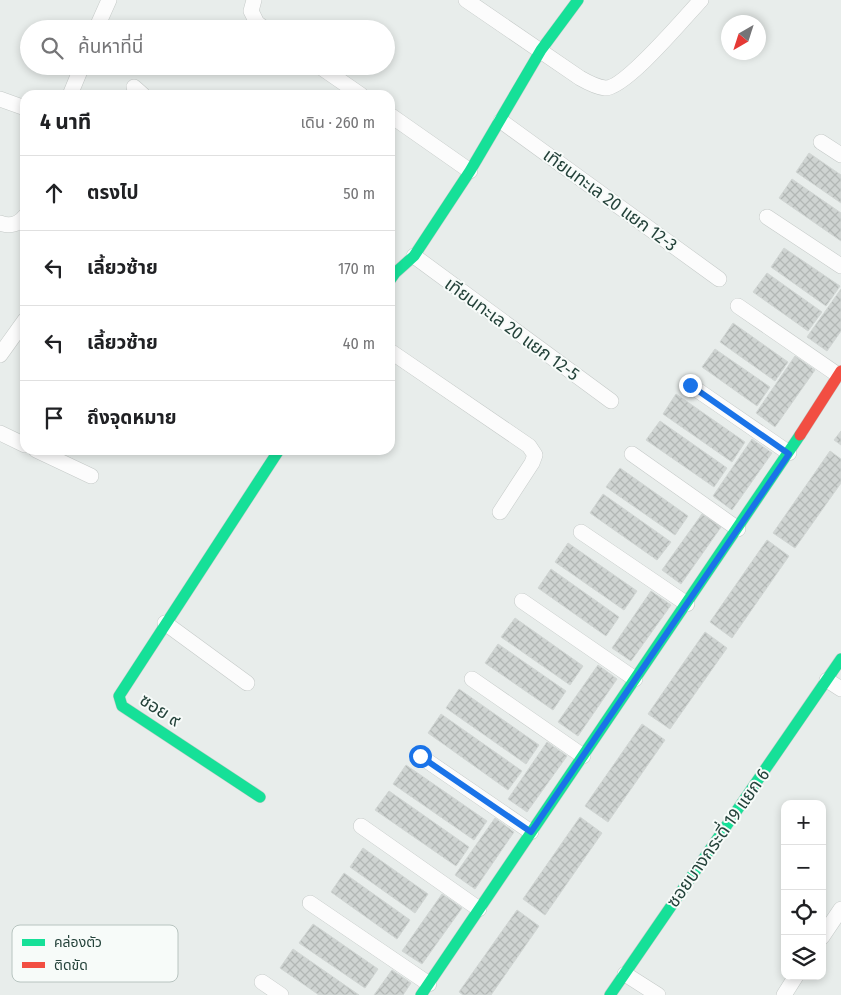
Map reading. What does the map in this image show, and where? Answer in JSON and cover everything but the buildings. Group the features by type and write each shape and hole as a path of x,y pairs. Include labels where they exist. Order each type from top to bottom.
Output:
{"street":[{"path":"100,20 109,0"},
{"path":"254,0 251,11 256,20"},
{"path":"466,0 542,50 580,78 593,85 606,88 621,82 663,42 701,0"},
{"path":"395,272 414,256 470,170 542,50 578,0"},
{"path":"72,90 78,75"},
{"path":"332,75 354,90"},
{"path":"0,99 20,106"},
{"path":"395,118 470,170"},
{"name":"เทียนทะเล 20 แยก 12-3","path":"501,120 719,279"},
{"path":"821,142 841,155"},
{"path":"767,217 841,266"},
{"path":"0,224 5,226 12,225 20,221"},
{"name":"เทียนทะเล 20 แยก 12-5","path":"414,256 611,401"},
{"path":"310,902 425,989 789,454 840,373 738,306"},
{"path":"0,355 20,327"},
{"path":"395,354 529,446 532,450 535,455 532,463 500,512"},
{"path":"690,385 789,454"},
{"path":"0,432 20,442"},
{"path":"632,454 738,529"},
{"path":"47,455 91,476"},
{"name":"ซอย ๙","path":"260,797 122,706 119,700 120,693 276,455"},
{"path":"581,532 687,604"},
{"path":"522,602 635,679"},
{"path":"165,623 247,682"},
{"name":"ซอยบางกระดี่ 19 แยก 6","path":"610,995 841,659"},
{"path":"472,679 583,756"},
{"path":"827,680 841,689"},
{"path":"420,756 531,832"},
{"path":"361,826 479,909"},
{"path":"823,935 841,909"},
{"path":"624,974 658,995"},
{"path":"784,995 793,980"},
{"path":"262,982 280,995"}],"traffic: fast":[{"path":"395,273 414,256 470,171 541,50 578,0"},
{"path":"421,995 800,435"},
{"path":"260,797 122,706 119,696 276,455"},
{"path":"610,995 841,659"}],"traffic: jam":[{"path":"800,435 841,371"}],"route":[{"path":"420,756 531,832 789,454 690,385"}]}
